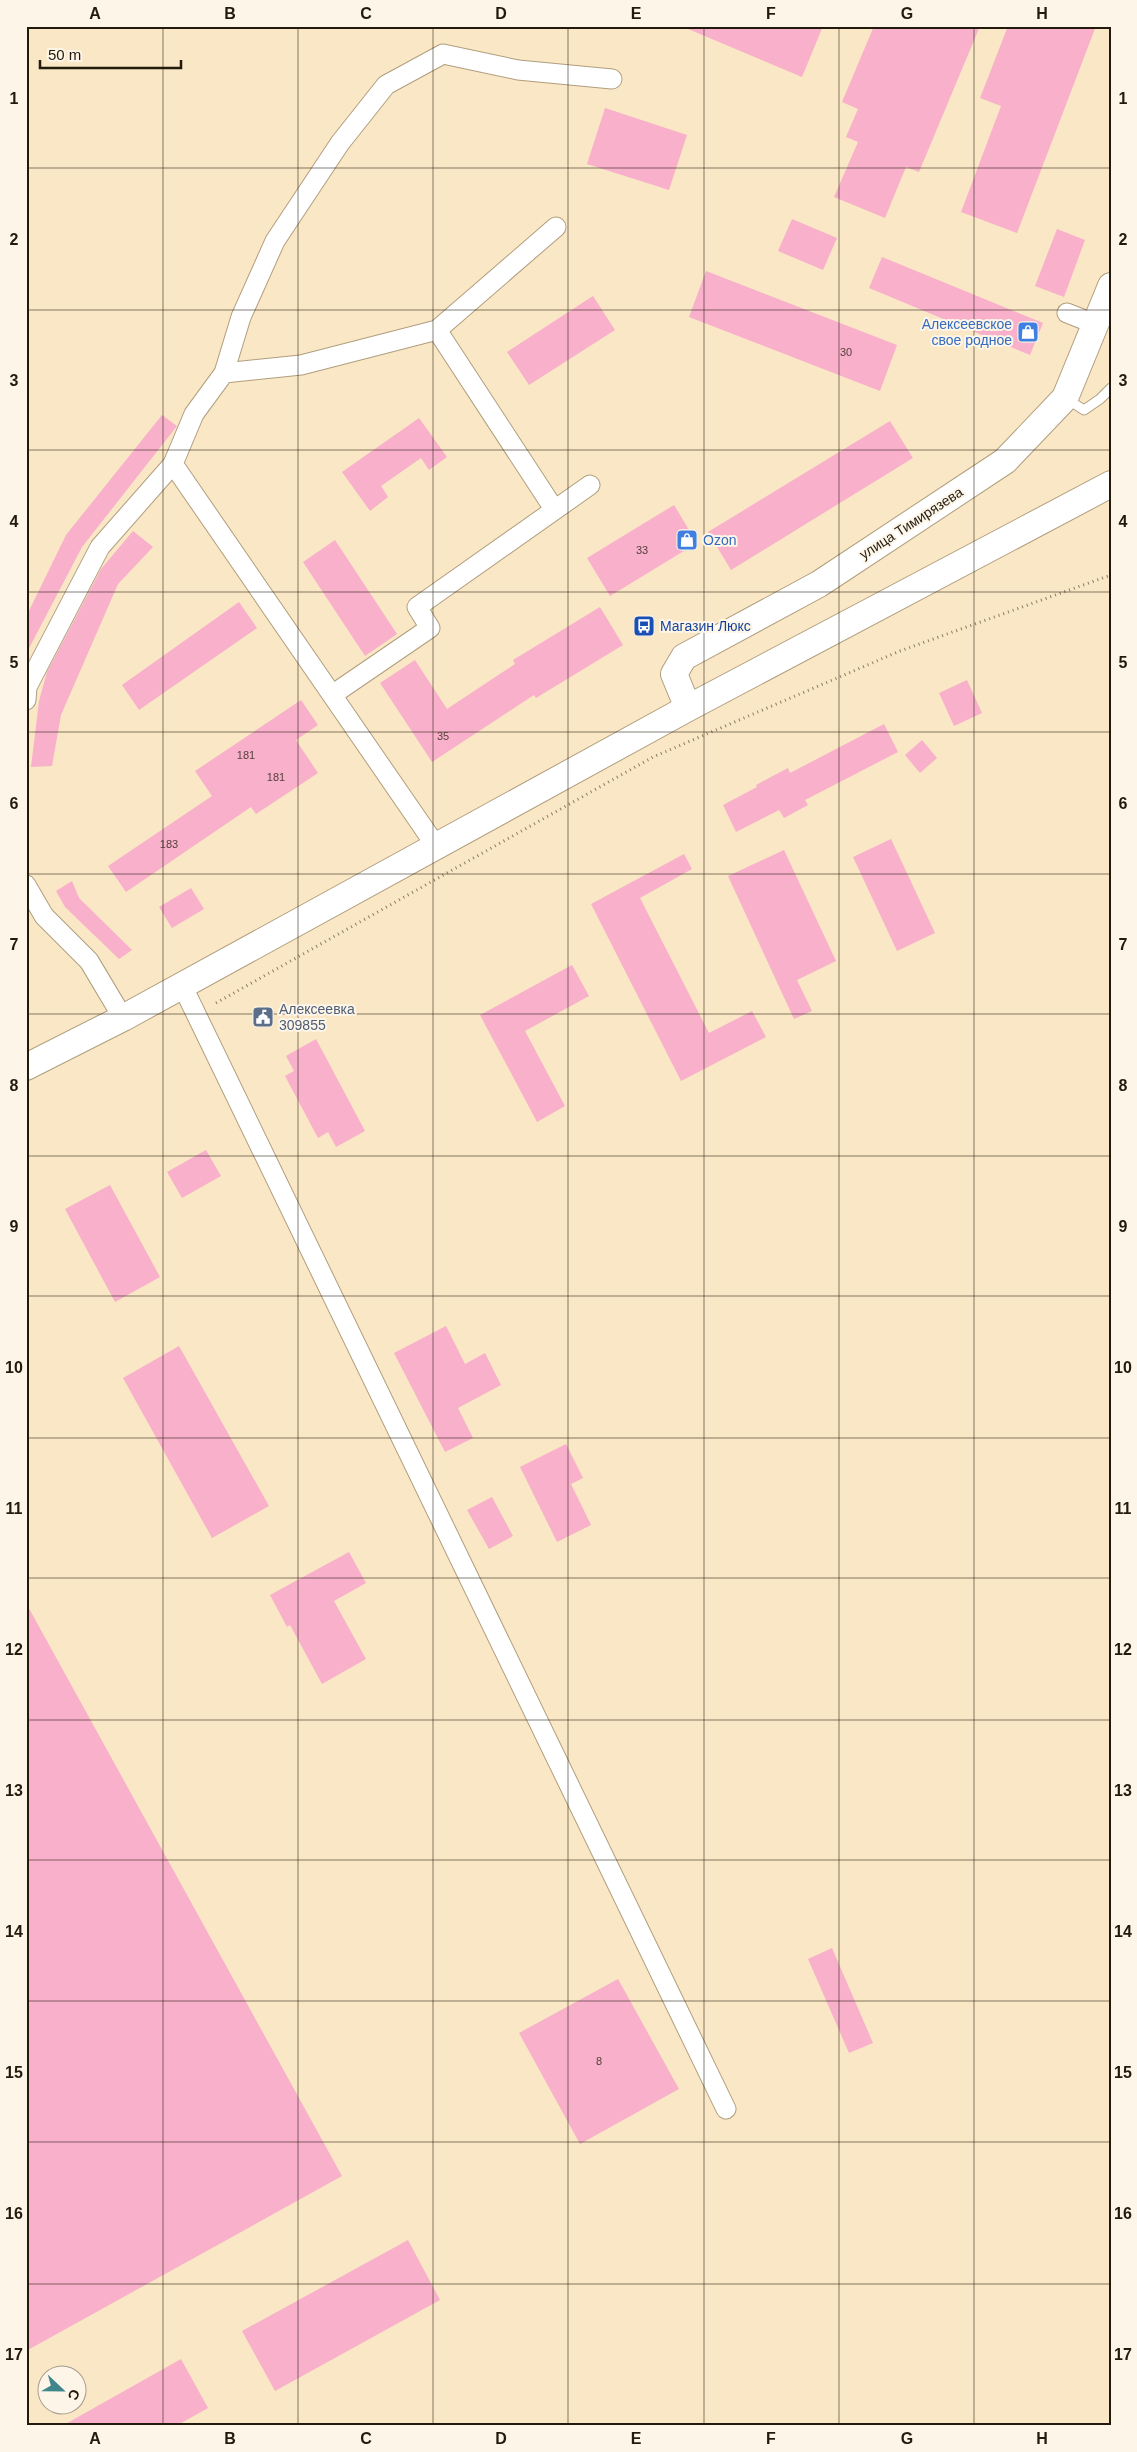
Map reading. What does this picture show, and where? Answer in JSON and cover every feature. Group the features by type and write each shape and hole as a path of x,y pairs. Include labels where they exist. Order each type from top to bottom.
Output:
{"main road":[{"name":"улица Тимирязева","path":"688,708 674,674 684,657 819,584 1006,461 1065,398 1111,286"},
{"path":"26,1067 123,1018 688,708 1111,484"}],"street":[{"path":"26,700 28,687 100,548 173,464 194,414 224,373 241,317 275,241 340,143 386,85 443,54 518,70 612,79"},
{"path":"224,373 301,365 437,330 556,228"},
{"path":"1067,313 1095,324"},
{"path":"437,330 554,509"},
{"path":"173,464 436,846"},
{"path":"332,695 430,628 416,607 590,485"},
{"path":"26,885 44,916 89,961 123,1018"},
{"path":"182,985 726,2109"}],"lane":[{"path":"1065,398 1084,410 1100,400 1111,388"}],"path":[{"path":"216,1003 653,757 900,651 1111,575"}],"building":[{"path":"681,26 823,26 802,77"},
{"path":"874,26 980,26 919,172 906,167 885,218 834,197 858,142 846,137 858,109 842,102"},
{"path":"1008,26 1096,26 1017,233 961,212 1001,106 980,98"},
{"path":"605,108 687,135 669,190 587,164"},
{"path":"792,219 837,238 823,270 778,251"},
{"path":"1057,229 1085,240 1064,297 1035,286"},
{"path":"882,257 1043,323 1030,355 869,288"},
{"path":"706,271 897,345 880,391 689,317"},
{"path":"593,296 615,330 529,385 507,352"},
{"path":"162,415 177,426 82,547 26,654 26,617 66,535"},
{"path":"419,418 447,457 429,470 421,458 381,486 388,497 370,511 342,472"},
{"path":"890,421 913,458 731,570 708,532"},
{"path":"674,505 697,543 610,596 587,558"},
{"path":"133,531 153,547 118,584 61,715 52,766 31,767 39,701 47,672 101,569"},
{"path":"335,540 397,634 365,656 303,562"},
{"path":"239,602 257,628 139,710 122,685"},
{"path":"600,607 623,645 536,698 534,695 432,762 380,683 415,660 447,709 515,664 513,660"},
{"path":"967,680 982,713 954,726 939,693"},
{"path":"301,700 318,725 296,740 318,773 256,814 251,807 126,892 108,866 212,796 195,771"},
{"path":"884,724 898,752 805,800 808,805 784,818 779,810 736,832 723,805 788,768 790,773"},
{"path":"922,740 937,758 920,773 905,755"},
{"path":"891,839 935,933 897,951 853,857"},
{"path":"784,850 836,961 797,980 812,1011 794,1019 728,876"},
{"path":"684,854 692,869 640,898 709,1033 752,1011 766,1037 681,1081 591,904"},
{"path":"72,881 79,898 132,950 119,959 65,907 56,891"},
{"path":"191,888 204,909 172,928 159,907"},
{"path":"572,965 589,996 525,1031 565,1106 537,1122 480,1015"},
{"path":"316,1039 365,1131 336,1147 328,1132 318,1138 285,1076 294,1071 286,1056"},
{"path":"206,1150 221,1176 182,1198 167,1172"},
{"path":"110,1185 160,1277 115,1302 65,1209"},
{"path":"446,1326 465,1364 485,1353 501,1385 458,1408 473,1438 445,1452 394,1353"},
{"path":"179,1346 269,1506 212,1538 123,1378"},
{"path":"566,1444 583,1478 571,1484 591,1525 557,1542 520,1467"},
{"path":"492,1497 513,1536 489,1549 467,1510"},
{"path":"349,1552 366,1583 334,1601 366,1659 322,1684 290,1625 287,1627 270,1595"},
{"path":"26,1603 342,2176 26,2351"},
{"path":"832,1948 873,2043 849,2053 808,1959"},
{"path":"618,1979 679,2089 580,2144 519,2033"},
{"path":"408,2240 440,2300 275,2391 242,2331"},
{"path":"181,2359 208,2408 176,2426 62,2426 83,2414 88,2414 88,2411"}],"place":[{"name":"Алексеевское свое родное","path":"1028,332"},
{"name":"Ozon","path":"687,540"},
{"name":"Магазин Люкс","path":"644,626"},
{"name":"Алексеевка 309855","path":"263,1017"}]}
